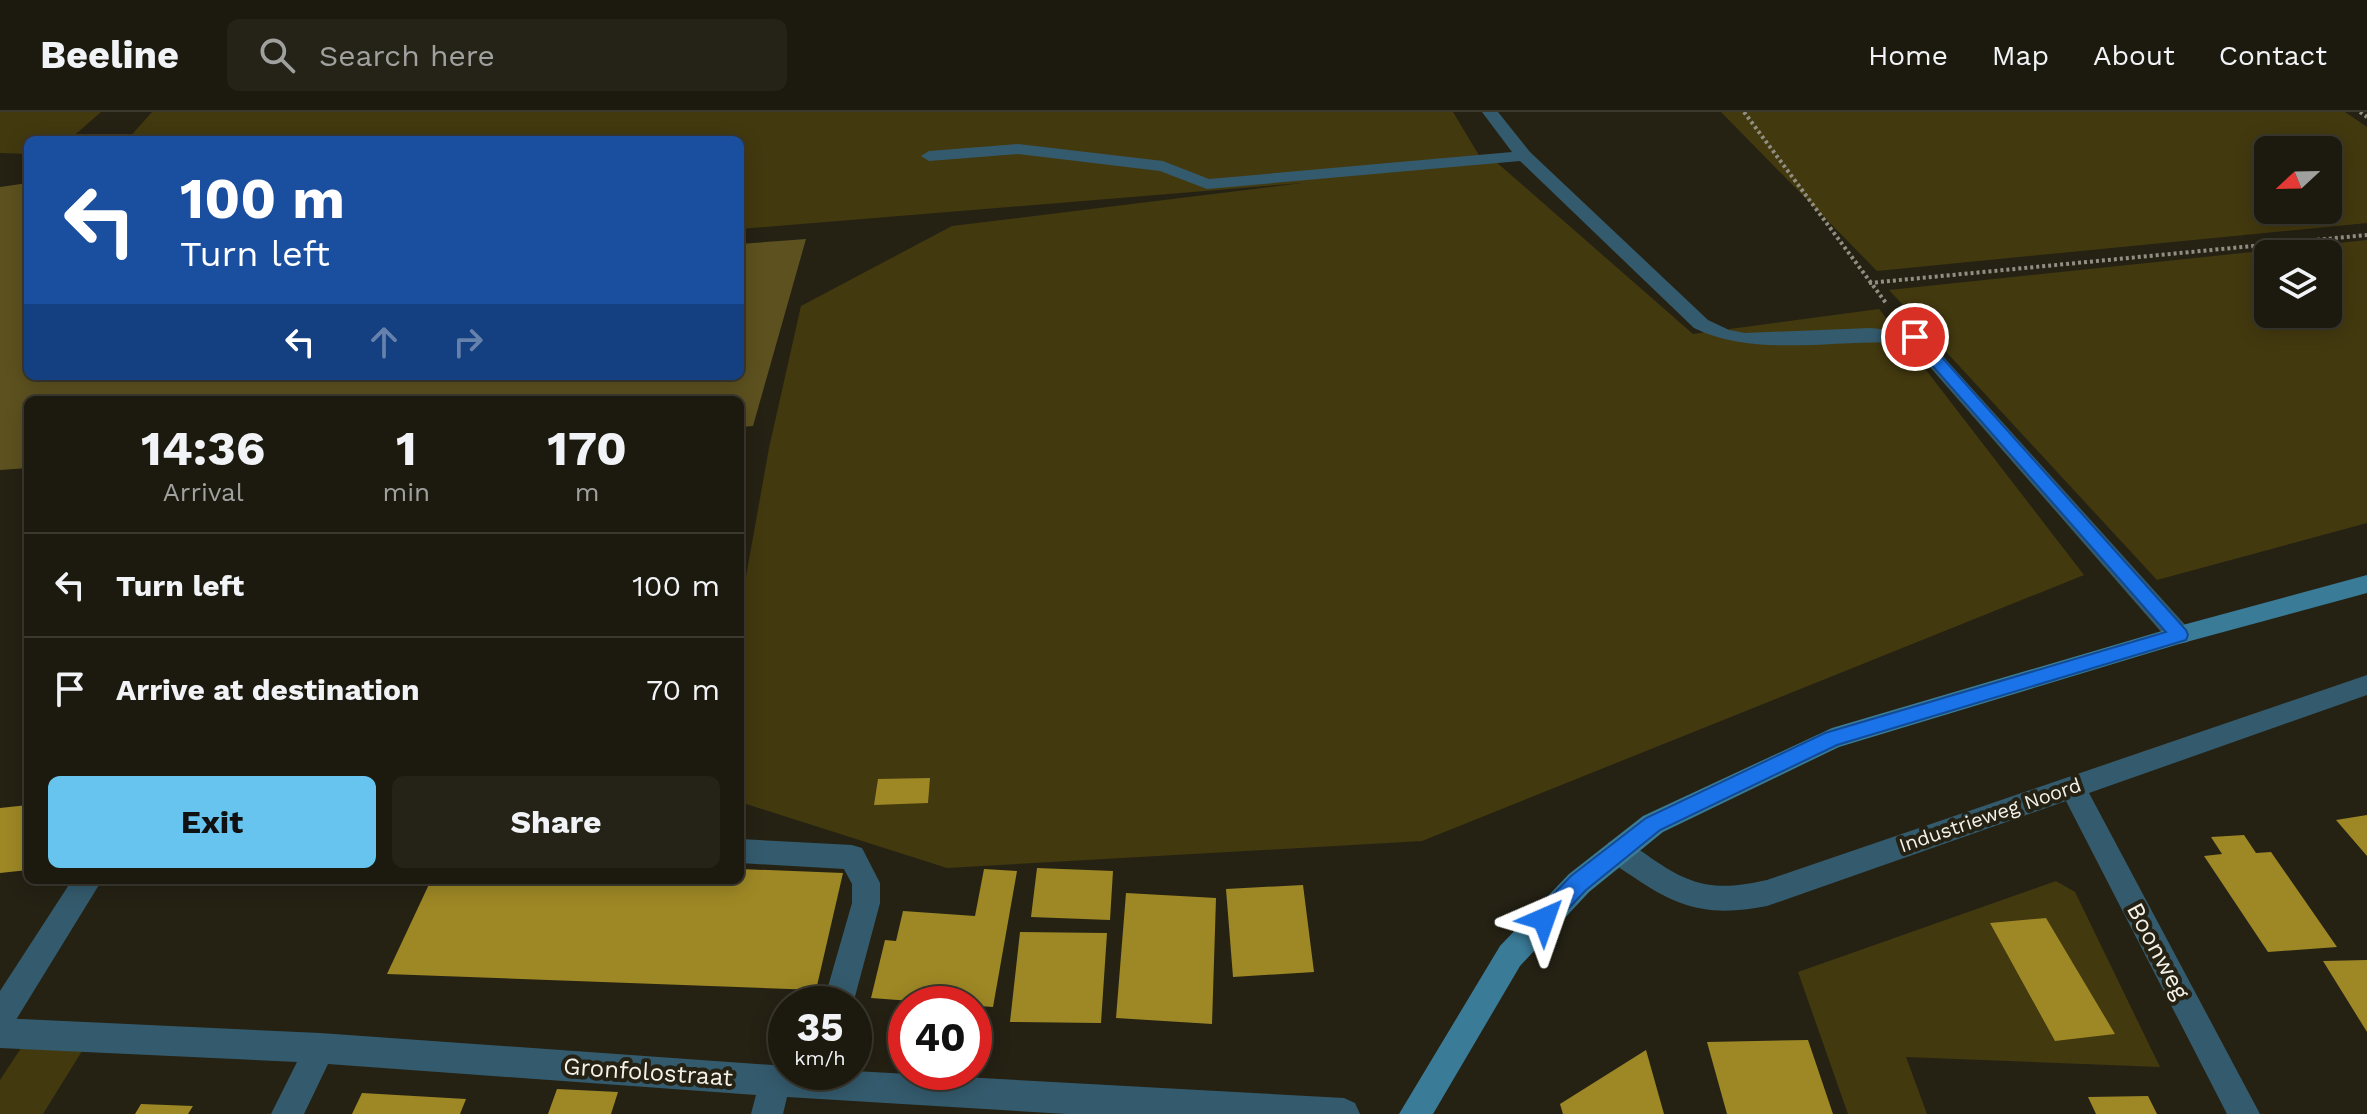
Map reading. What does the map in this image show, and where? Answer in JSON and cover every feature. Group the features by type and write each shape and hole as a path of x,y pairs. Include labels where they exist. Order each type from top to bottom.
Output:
{"street":[{"path":"1490,112 1524,156 1712,330 1745,339 1870,334 1915,337 2179,635"},
{"path":"929,156 1018,149 1163,166 1207,184 1524,156"},
{"path":"1415,1114 1510,956 1579,883 1653,824 1832,739 2179,635 2367,584"},
{"name":"Industrieweg Noord","path":"1619,851 1695,899 1735,901 1767,893 2367,685"},
{"name":"Boonweg","path":"2072,787 2244,1114"},
{"path":"744,851 852,857 866,883 866,903 843,986"},
{"path":"0,1018 85,884"},
{"name":"Gronfolostraat","path":"0,1033 320,1048 768,1080"},
{"path":"287,1114 320,1048"},
{"name":"Gronfolostraat","path":"872,1082 1344,1114"},
{"path":"767,1114 773,1090"}],"path":[{"path":"1744,112 1869,283 1915,337"},
{"path":"2360,112 2367,117"},
{"path":"1869,283 2367,235"}],"shaded area":[{"path":"0,112 101,112 74,136 24,136 24,154 0,153"},
{"path":"152,112 1453,112 1483,162 1495,161 1693,334 1879,309 2084,575 1422,841 947,868 744,803 744,588 769,448 801,306 952,226 1302,183 744,229 744,136 131,136"},
{"path":"1721,112 2345,112 2367,127 2367,223 1877,271"},
{"path":"24,184 24,380 744,380 744,244 806,239 753,426 744,427 744,396 24,396 24,468 0,470 0,187"},
{"path":"2367,240 2367,523 2157,580 1889,290 2254,252 2254,328 2342,328 2342,243"},
{"path":"2056,881 2075,892 2160,1067 1906,1057 1927,1114 1848,1114 1798,972"},
{"path":"27,1039 87,1043 43,1114 0,1114 0,1080"}],"building":[{"path":"930,778 928,803 874,805 878,779"},
{"path":"24,805 24,870 0,873 0,808"},
{"path":"2367,815 2367,856 2336,820"},
{"path":"2244,835 2256,853 2271,852 2337,947 2268,952 2204,856 2222,854 2211,837"},
{"path":"1037,868 1113,871 1110,920 1031,917"},
{"path":"744,869 843,873 817,986 768,988 387,974 429,884 744,884"},
{"path":"984,869 1017,871 993,1007 992,986 888,986 888,999 872,998 885,940 896,941 903,911 975,916"},
{"path":"1303,885 1314,972 1233,977 1226,889"},
{"path":"1126,893 1216,898 1212,1024 1116,1018"},
{"path":"2046,918 2115,1034 2055,1041 1990,923"},
{"path":"1020,932 1107,933 1101,1023 1010,1022"},
{"path":"2367,960 2367,1032 2323,961"},
{"path":"1808,1040 1833,1114 1727,1114 1707,1042"},
{"path":"1646,1050 1664,1114 1563,1114 1560,1104"},
{"path":"557,1089 618,1092 611,1114 548,1114"},
{"path":"362,1093 466,1099 460,1114 352,1114"},
{"path":"2148,1096 2157,1114 2096,1114 2088,1097"},
{"path":"141,1104 193,1106 188,1114 135,1114"}],"route":[{"path":"1544,919 1579,883 1653,824 1832,739 2179,635 1915,337"}]}
